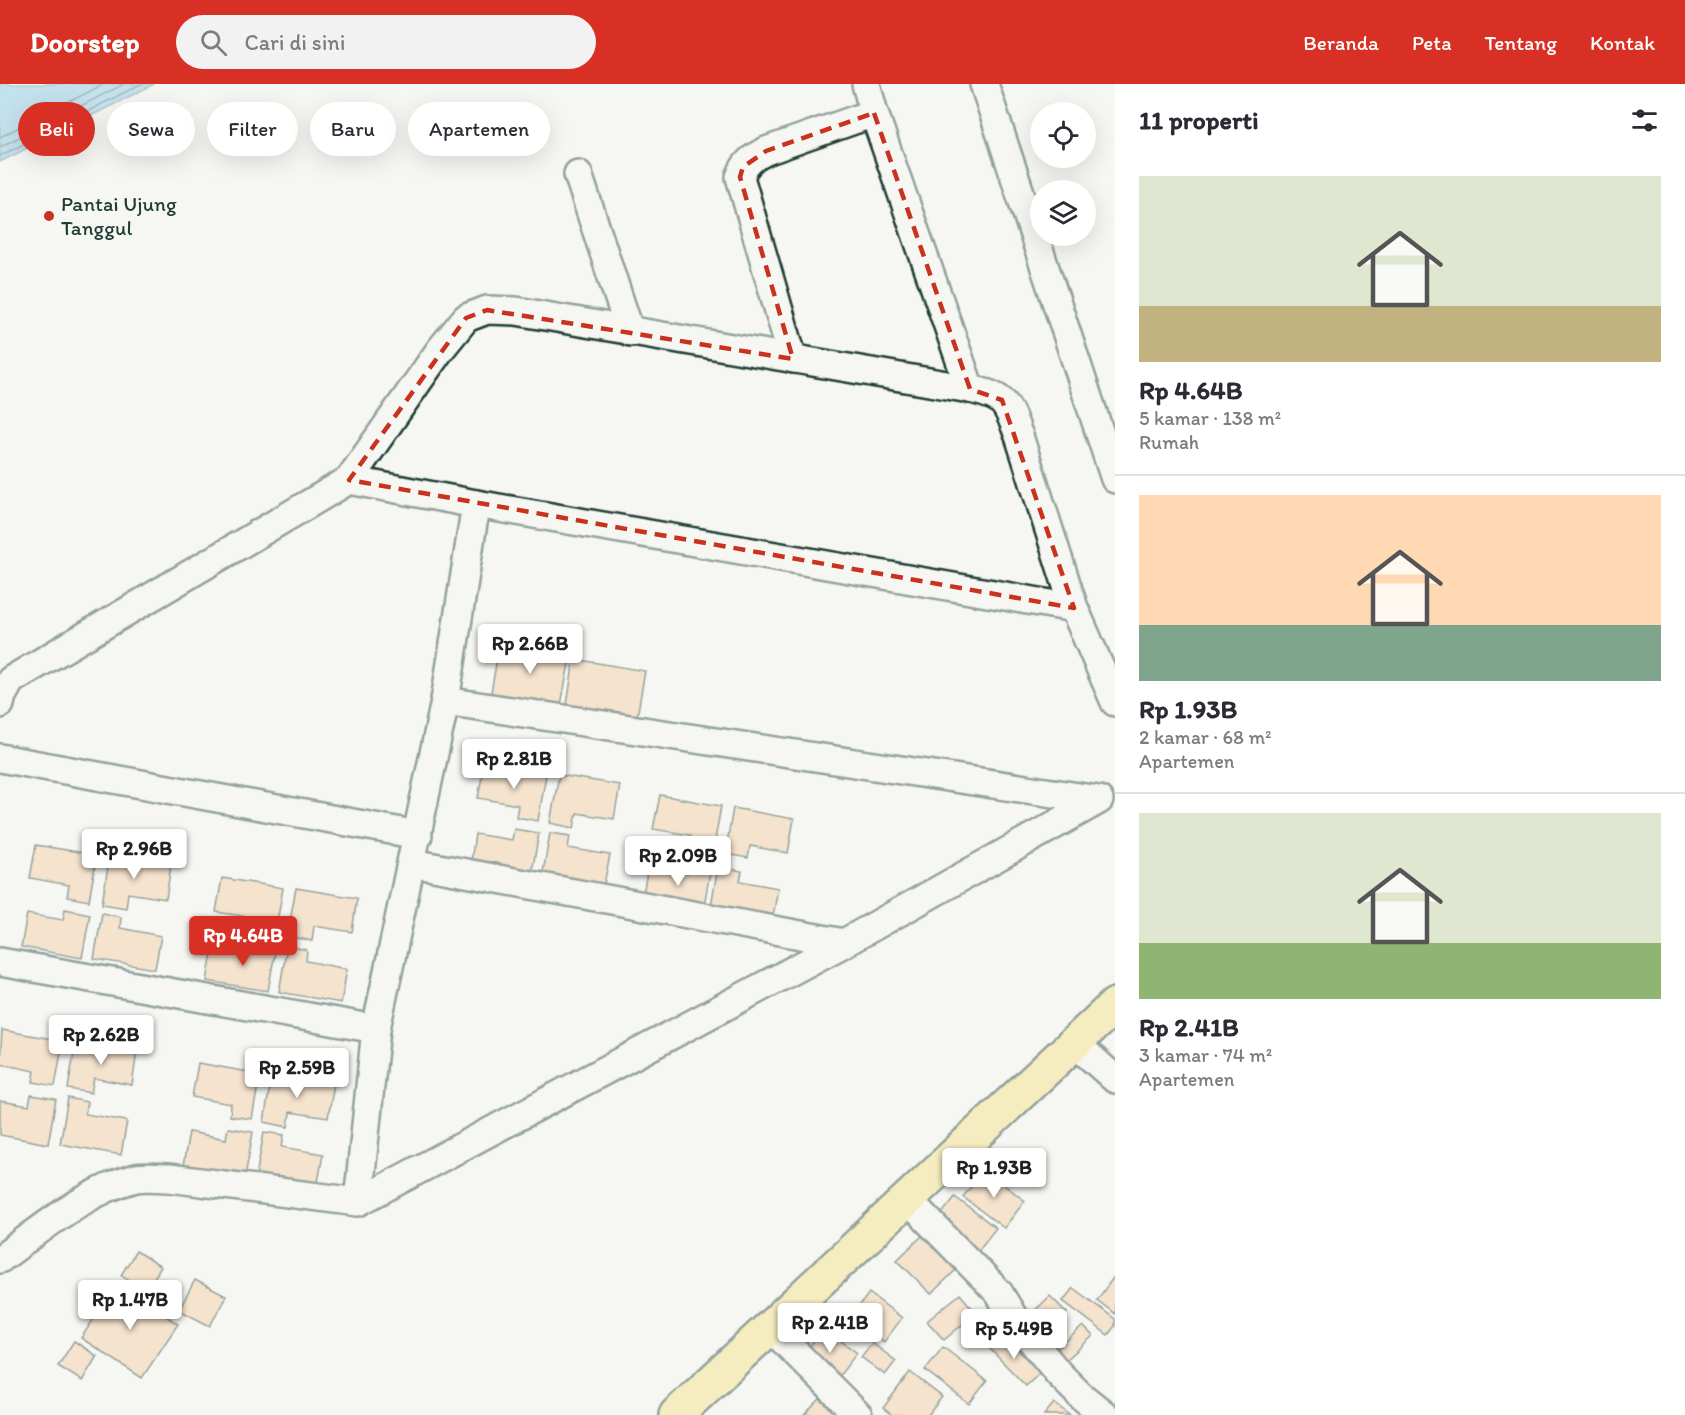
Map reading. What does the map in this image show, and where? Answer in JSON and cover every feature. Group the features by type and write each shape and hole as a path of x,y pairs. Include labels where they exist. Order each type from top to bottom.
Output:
{"highway":[{"path":"676,1415 1115,1005"}],"street":[{"path":"866,84 970,389"},
{"path":"984,84 1115,479"},
{"path":"793,359 740,177 743,167 752,158 766,151 874,113"},
{"path":"578,174 630,332"},
{"path":"0,704 11,680 349,480 440,350 466,318 487,310 516,311 970,389 990,393 1002,400 1011,416 1074,608 1115,702"},
{"path":"349,480 1074,608"},
{"path":"358,1202 376,1029 445,701 476,504"},
{"path":"445,701 1107,797"},
{"path":"0,758 418,835"},
{"path":"0,1259 73,1207 115,1185 139,1178 169,1178 358,1202 844,942 1107,797"},
{"path":"412,863 844,942"},
{"path":"0,962 376,1029"},
{"path":"1075,1043 1115,1079"},
{"path":"907,1199 999,1293 1014,1320 1059,1374 1105,1415"},
{"path":"770,1327 858,1415"}],"highlighted area":[{"path":"874,113 970,389 1002,400 1074,608 349,480 466,318 487,310 793,359 740,177 743,167 766,151"}],"water":[{"path":"0,84 154,84 118,102 107,102 107,108 95,114 95,102 18,102 18,153 0,162"}],"building":[{"path":"499,646 570,658 561,705 491,693"},
{"path":"574,659 645,671 637,717 567,705"},
{"path":"484,765 546,775 538,821 516,817 518,805 478,798"},
{"path":"559,775 620,785 614,819 577,813 574,828 550,823"},
{"path":"660,795 721,806 713,852 688,847 690,835 653,829"},
{"path":"733,808 794,819 788,853 750,846 748,858 725,854"},
{"path":"514,829 539,833 531,878 470,868 475,834 512,840"},
{"path":"550,833 570,836 568,848 610,855 603,889 542,878"},
{"path":"36,845 97,855 89,901 67,897 69,885 30,878"},
{"path":"110,854 171,865 166,899 128,893 126,908 102,904"},
{"path":"688,863 711,867 703,911 642,900 648,866 687,873"},
{"path":"718,867 742,871 740,881 778,888 772,922 710,911"},
{"path":"222,878 283,888 275,934 253,930 255,918 216,912"},
{"path":"296,888 357,898 352,932 314,926 312,941 287,936"},
{"path":"65,909 90,914 82,958 21,947 27,914 63,920"},
{"path":"102,913 121,917 120,928 161,936 155,969 94,959"},
{"path":"251,942 276,947 268,991 207,981 213,947 249,953"},
{"path":"287,946 307,950 306,961 347,969 341,1003 279,992"},
{"path":"2,1030 63,1041 55,1086 33,1082 35,1071 0,1064"},
{"path":"76,1040 137,1051 132,1085 94,1078 91,1093 68,1089"},
{"path":"198,1063 260,1074 252,1119 230,1116 231,1104 192,1097"},
{"path":"272,1073 334,1084 328,1118 290,1112 288,1127 264,1122"},
{"path":"31,1095 56,1099 48,1144 0,1135 0,1101 29,1106"},
{"path":"68,1098 87,1102 85,1114 127,1121 121,1155 60,1144"},
{"path":"228,1128 253,1132 245,1177 183,1166 189,1132 226,1139"},
{"path":"264,1132 284,1135 282,1147 323,1154 317,1188 256,1177"},
{"path":"984,1169 1025,1201 1004,1228 963,1197"},
{"path":"955,1197 996,1228 977,1252 936,1221"},
{"path":"926,1232 959,1267 931,1294 897,1260"},
{"path":"136,1251 161,1267 146,1291 121,1275"},
{"path":"1113,1278 1115,1279 1115,1314 1097,1300"},
{"path":"195,1280 226,1296 210,1326 179,1310"},
{"path":"117,1284 178,1324 142,1378 81,1338"},
{"path":"1073,1288 1115,1319 1115,1326 1108,1335 1063,1301"},
{"path":"869,1293 902,1318 884,1342 851,1317"},
{"path":"960,1294 976,1313 944,1340 927,1321"},
{"path":"1050,1296 1067,1313 1044,1336 1027,1318"},
{"path":"1083,1326 1093,1336 1065,1361 1055,1351"},
{"path":"824,1328 857,1353 836,1380 803,1355"},
{"path":"1002,1333 1040,1373 1026,1386 988,1347"},
{"path":"74,1341 97,1356 82,1381 58,1366"},
{"path":"872,1343 896,1361 885,1375 861,1357"},
{"path":"943,1347 987,1381 969,1404 925,1370"},
{"path":"910,1372 942,1397 928,1415 892,1415 883,1408"},
{"path":"820,1399 837,1415 804,1415"},
{"path":"1054,1403 1070,1415 1044,1415"}],"place":[{"name":"Pantai Ujung Tanggul","path":"49,216"}]}
